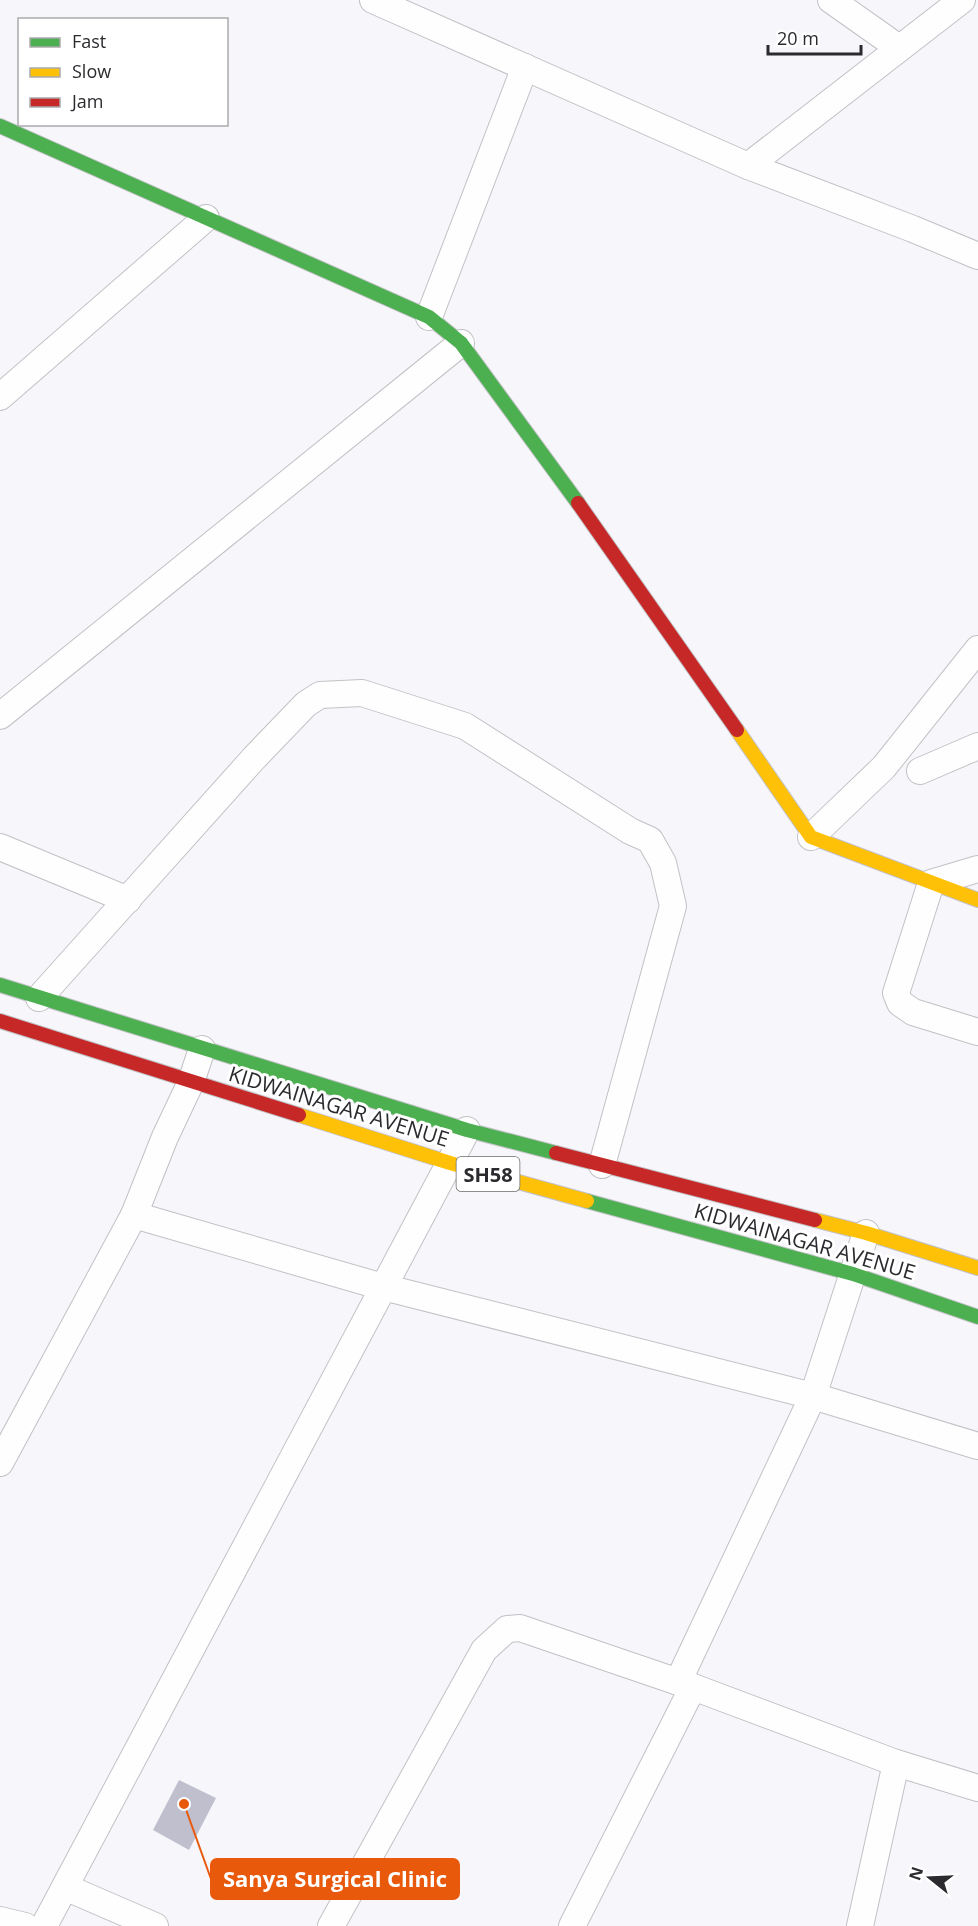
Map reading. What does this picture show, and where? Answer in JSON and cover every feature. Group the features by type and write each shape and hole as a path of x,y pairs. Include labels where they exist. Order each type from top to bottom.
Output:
{"main road":[{"path":"0,126 429,317 461,343 601,534 811,837 978,900"},
{"name":"KIDWAINAGAR AVENUE","path":"0,985 467,1130 866,1233 978,1268"},
{"name":"KIDWAINAGAR AVENUE","path":"0,1021 450,1163 853,1274 978,1317"}],"street":[{"path":"373,0 748,166 978,256"},
{"path":"831,0 899,48"},
{"path":"748,166 962,0"},
{"path":"429,317 525,67"},
{"path":"0,397 206,218"},
{"path":"0,716 461,343"},
{"path":"811,837 884,767 978,649"},
{"path":"39,998 255,757 306,704 320,695 362,693 465,726 630,831 650,840 663,863 673,906 602,1165"},
{"path":"920,771 978,746"},
{"path":"0,847 128,900"},
{"path":"978,869 931,883 896,993 900,1003 913,1012 978,1032"},
{"path":"0,1463 134,1215 165,1137 191,1082 202,1048"},
{"path":"44,1926 467,1130"},
{"path":"134,1215 383,1287 813,1396 978,1446"},
{"path":"572,1926 686,1685 813,1396 866,1233"},
{"path":"331,1926 484,1650 507,1629 520,1628 686,1685 896,1763 978,1788"},
{"path":"860,1926 896,1763"},
{"path":"65,1887 155,1926"},
{"path":"0,1920 25,1926"}],"building":[{"path":"179,1780 216,1798 189,1850 153,1830"}],"traffic: fast":[{"path":"0,126 429,317 461,343 578,503"},
{"path":"0,985 467,1130 556,1153"},
{"path":"587,1201 853,1274 978,1317"}],"traffic: slow":[{"path":"737,730 811,837 978,900"},
{"path":"299,1115 450,1163 587,1201"},
{"path":"815,1220 866,1233 978,1268"}],"traffic: jam":[{"path":"578,503 737,730"},
{"path":"0,1021 299,1115"},
{"path":"556,1153 815,1220"}],"place":[{"name":"Sanya Surgical Clinic","path":"184,1804"}]}
